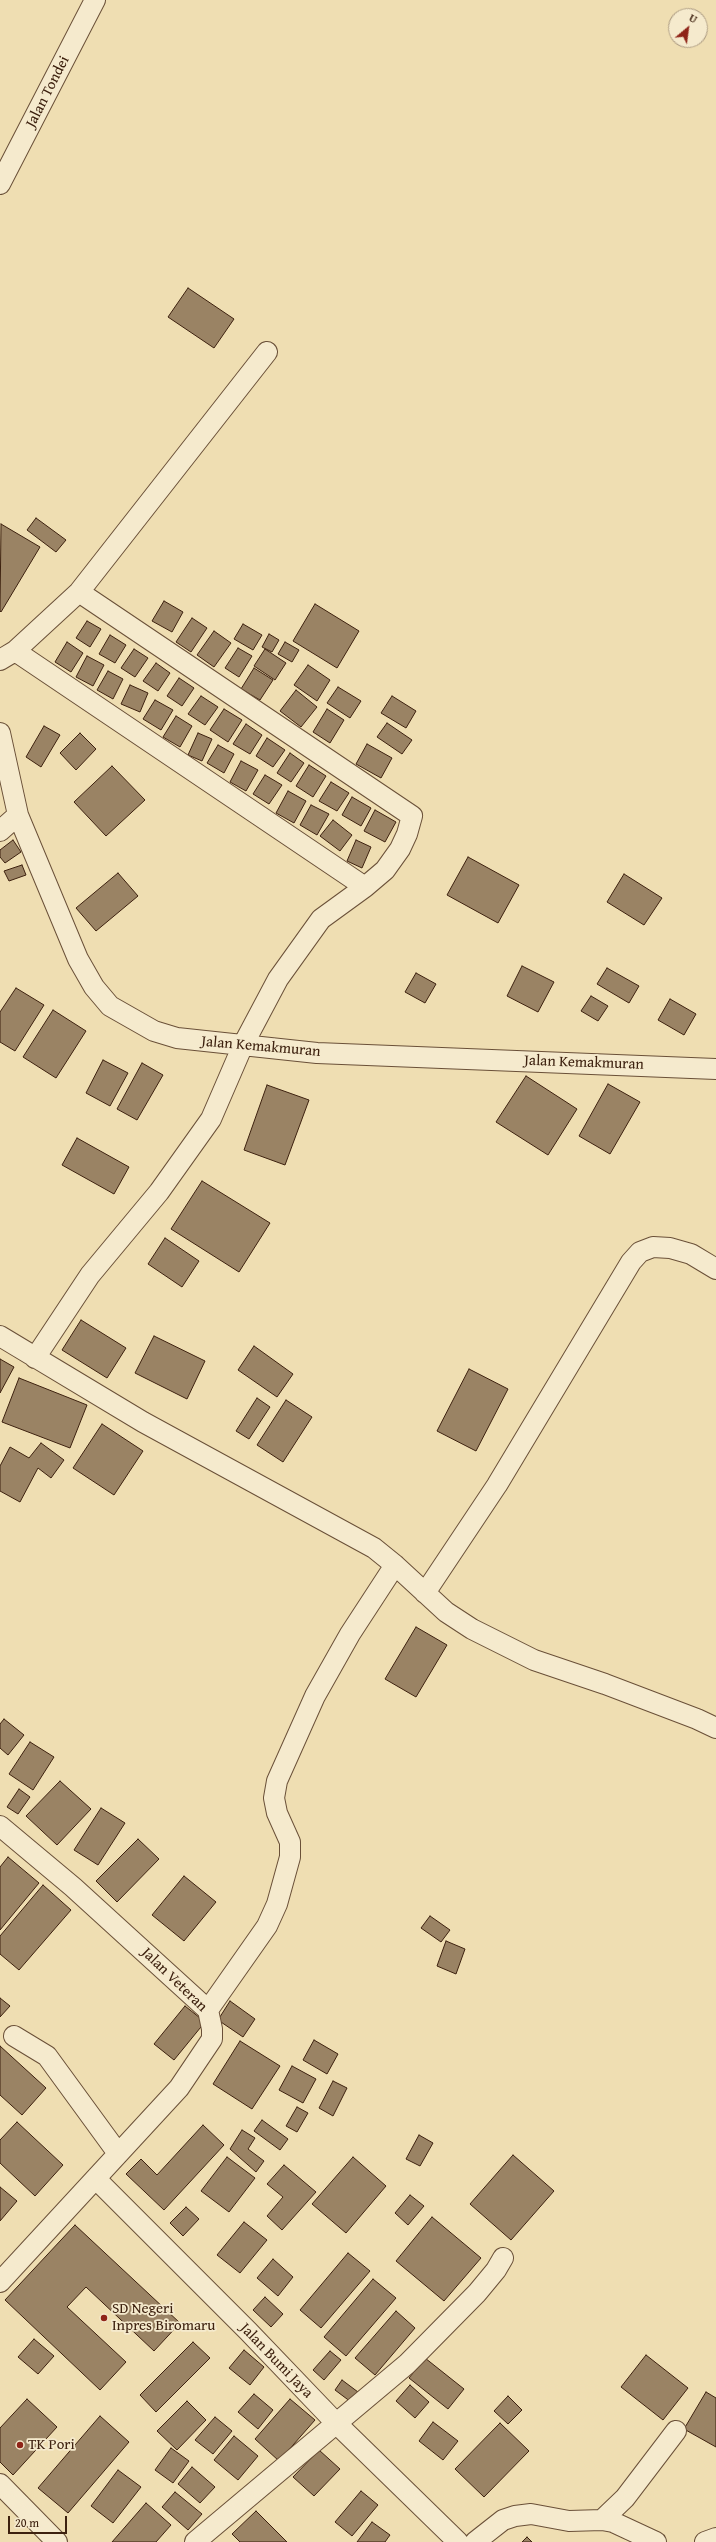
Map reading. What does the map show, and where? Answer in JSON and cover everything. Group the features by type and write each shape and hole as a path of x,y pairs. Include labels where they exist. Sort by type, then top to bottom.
{"street":[{"name":"Jalan Tondei","path":"0,184 96,0"},
{"path":"267,352 79,592 7,656 366,887"},
{"path":"35,1358 90,1274 159,1192 211,1119 243,1045 278,979 321,919 366,887 385,870 400,849 412,816 79,592"},
{"name":"Jalan Kemakmuran","path":"0,733 18,815 78,958 94,987 110,1006 154,1031 177,1038 317,1053 716,1069"},
{"path":"0,831 18,815"},
{"path":"424,1593 497,1486 631,1262 640,1252 653,1247 670,1248 691,1254 716,1269"},
{"path":"0,1336 35,1358 223,1467 336,1526 374,1548 395,1565 424,1593 472,1630 528,1657 697,1719 716,1728"},
{"path":"208,2010 268,1926 277,1904 290,1857 290,1842 277,1813 274,1798 280,1774 315,1696 350,1634 395,1565"},
{"name":"Jalan Veteran","path":"0,1826 78,1892 208,2010 212,2029 212,2038 179,2088 118,2152 96,2179 0,2282"},
{"path":"14,2036 46,2056 118,2152"},
{"name":"Jalan Bumi Jaya","path":"96,2179 248,2331 337,2424 458,2542"},
{"path":"195,2542 370,2398 433,2340 488,2280 503,2258"},
{"path":"602,2520 625,2498 676,2430"},
{"path":"0,2484 57,2542"},
{"path":"475,2542 503,2520 515,2516 531,2514 569,2520 602,2520 613,2522 656,2542"},
{"path":"705,2542 716,2538"}],"building":[{"path":"188,288 234,319 214,348 168,317"},
{"path":"36,518 66,540 56,552 27,530"},
{"path":"1,524 40,547 1,612 0,611"},
{"path":"164,601 183,612 172,632 152,621"},
{"path":"315,604 359,631 337,668 293,641"},
{"path":"192,618 207,628 191,652 176,642"},
{"path":"87,621 101,629 90,647 76,638"},
{"path":"243,624 262,635 253,650 234,639"},
{"path":"214,631 231,643 214,667 197,655"},
{"path":"269,634 279,640 272,652 262,647"},
{"path":"110,635 126,645 115,663 99,654"},
{"path":"67,642 83,653 71,672 55,662"},
{"path":"285,642 299,650 292,662 278,654"},
{"path":"238,648 252,656 239,677 225,668"},
{"path":"134,649 148,658 135,677 121,668"},
{"path":"265,649 286,663 275,680 254,666"},
{"path":"87,656 104,665 93,686 76,677"},
{"path":"156,663 170,673 158,691 143,681"},
{"path":"308,665 330,680 317,701 294,685"},
{"path":"254,668 273,680 260,700 241,689"},
{"path":"108,671 123,679 113,699 97,690"},
{"path":"179,678 194,688 182,706 167,696"},
{"path":"130,685 148,693 140,712 121,704"},
{"path":"338,687 361,701 350,718 327,703"},
{"path":"296,690 317,707 301,727 280,711"},
{"path":"201,696 218,707 205,725 188,714"},
{"path":"392,696 416,711 406,728 381,713"},
{"path":"155,700 173,710 161,730 143,719"},
{"path":"224,709 242,720 228,742 210,730"},
{"path":"327,709 344,720 330,743 313,732"},
{"path":"176,716 192,726 180,747 163,737"},
{"path":"387,723 412,740 402,754 377,737"},
{"path":"246,724 262,735 250,754 233,744"},
{"path":"44,726 60,735 41,767 26,757"},
{"path":"80,733 96,749 76,770 60,753"},
{"path":"198,733 212,739 202,761 188,755"},
{"path":"267,738 285,750 273,767 256,756"},
{"path":"367,744 392,758 381,778 356,764"},
{"path":"218,745 234,754 224,773 207,763"},
{"path":"290,753 304,763 291,782 277,773"},
{"path":"241,761 258,770 246,791 230,782"},
{"path":"309,765 326,776 313,797 296,786"},
{"path":"112,766 145,800 106,836 74,802"},
{"path":"265,775 282,785 269,804 253,794"},
{"path":"331,782 349,793 337,811 319,801"},
{"path":"288,791 306,801 294,823 276,813"},
{"path":"352,797 371,808 361,826 342,815"},
{"path":"311,805 329,814 317,835 300,825"},
{"path":"375,810 396,822 385,842 364,831"},
{"path":"333,820 352,835 340,851 320,836"},
{"path":"13,840 21,852 5,863 0,857 0,850"},
{"path":"356,840 371,847 362,868 347,861"},
{"path":"468,857 519,885 498,923 447,895"},
{"path":"22,865 26,875 9,881 4,871"},
{"path":"118,873 138,896 96,931 76,908"},
{"path":"624,874 662,898 644,925 607,902"},
{"path":"522,966 554,982 538,1012 507,996"},
{"path":"607,968 639,986 629,1003 597,984"},
{"path":"416,973 436,984 425,1003 405,992"},
{"path":"16,988 44,1005 15,1051 0,1042 0,1012"},
{"path":"591,996 608,1006 598,1021 581,1011"},
{"path":"670,999 696,1014 684,1035 658,1020"},
{"path":"53,1010 86,1031 56,1078 23,1057"},
{"path":"103,1060 128,1073 110,1106 86,1093"},
{"path":"142,1063 163,1075 137,1120 117,1109"},
{"path":"526,1076 577,1109 548,1155 496,1122"},
{"path":"608,1084 640,1102 610,1154 579,1136"},
{"path":"267,1085 309,1100 285,1165 244,1150"},
{"path":"77,1138 129,1167 114,1194 62,1165"},
{"path":"202,1181 270,1223 239,1272 171,1229"},
{"path":"165,1238 199,1261 182,1287 148,1264"},
{"path":"81,1320 126,1348 107,1378 62,1350"},
{"path":"154,1336 205,1361 187,1399 135,1373"},
{"path":"254,1346 293,1374 277,1397 238,1370"},
{"path":"0,1359 14,1367 0,1393"},
{"path":"469,1369 508,1389 476,1451 437,1431"},
{"path":"19,1378 87,1405 70,1448 2,1422"},
{"path":"257,1398 270,1407 249,1439 236,1431"},
{"path":"286,1400 312,1417 283,1462 257,1445"},
{"path":"102,1424 143,1451 114,1495 73,1468"},
{"path":"41,1443 64,1460 51,1478 38,1468 20,1502 0,1491 0,1466 10,1447 29,1458"},
{"path":"416,1627 447,1645 416,1697 385,1679"},
{"path":"4,1719 24,1735 8,1755 0,1748 0,1724"},
{"path":"30,1742 54,1757 33,1790 9,1774"},
{"path":"60,1781 91,1809 57,1845 26,1816"},
{"path":"19,1789 30,1797 18,1814 7,1807"},
{"path":"101,1808 125,1823 98,1865 74,1850"},
{"path":"138,1839 159,1859 117,1902 96,1881"},
{"path":"8,1857 39,1883 0,1930 0,1867"},
{"path":"184,1876 216,1902 184,1941 152,1915"},
{"path":"43,1885 71,1910 19,1970 0,1954 0,1936"},
{"path":"430,1916 450,1930 441,1942 421,1928"},
{"path":"446,1941 465,1949 456,1974 437,1966"},
{"path":"0,1998 10,2006 0,2017"},
{"path":"230,2001 255,2019 243,2037 218,2020"},
{"path":"185,2006 205,2022 174,2060 154,2044"},
{"path":"314,2040 338,2054 327,2074 303,2060"},
{"path":"240,2041 280,2066 252,2109 213,2084"},
{"path":"0,2046 46,2088 22,2115 0,2095"},
{"path":"292,2066 316,2079 303,2103 279,2090"},
{"path":"333,2081 347,2088 333,2116 319,2108"},
{"path":"297,2107 308,2113 297,2132 286,2126"},
{"path":"262,2120 288,2139 280,2150 254,2131"},
{"path":"17,2122 63,2165 35,2196 0,2163 0,2140"},
{"path":"203,2125 224,2145 164,2210 126,2174 141,2159 157,2175"},
{"path":"242,2130 255,2138 248,2149 264,2161 256,2172 230,2149"},
{"path":"419,2135 433,2143 420,2166 406,2159"},
{"path":"513,2155 554,2191 511,2240 470,2204"},
{"path":"227,2157 255,2178 229,2212 201,2191"},
{"path":"353,2157 386,2186 346,2233 312,2204"},
{"path":"284,2165 316,2192 282,2230 267,2216 283,2197 267,2184"},
{"path":"0,2187 17,2201 0,2221"},
{"path":"410,2195 424,2206 408,2225 395,2213"},
{"path":"186,2207 199,2219 183,2236 170,2223"},
{"path":"432,2217 481,2258 444,2301 396,2261"},
{"path":"244,2222 267,2240 240,2273 217,2255"},
{"path":"75,2225 180,2323 154,2351 86,2287 67,2307 126,2362 100,2390 5,2300"},
{"path":"348,2253 370,2271 321,2328 300,2310"},
{"path":"273,2259 293,2277 278,2296 257,2278"},
{"path":"373,2279 396,2298 346,2356 324,2337"},
{"path":"265,2297 283,2314 271,2327 253,2310"},
{"path":"396,2311 415,2328 375,2375 355,2358"},
{"path":"34,2339 54,2356 38,2374 18,2357"},
{"path":"193,2342 210,2358 156,2412 140,2395"},
{"path":"244,2350 264,2367 250,2385 229,2368"},
{"path":"330,2351 341,2360 324,2380 313,2370"},
{"path":"646,2355 688,2388 663,2420 621,2387"},
{"path":"425,2358 464,2389 448,2409 409,2378"},
{"path":"342,2380 358,2392 351,2402 335,2390"},
{"path":"410,2385 429,2402 415,2418 396,2401"},
{"path":"706,2392 716,2398 716,2447 684,2429"},
{"path":"254,2394 273,2410 258,2429 238,2412"},
{"path":"508,2396 522,2410 508,2424 494,2411"},
{"name":"TK Pori","path":"27,2399 57,2427 13,2475 0,2462 0,2428"},
{"path":"290,2399 315,2420 279,2461 255,2439"},
{"path":"187,2401 206,2420 177,2450 157,2431"},
{"path":"100,2416 129,2442 68,2513 38,2488"},
{"path":"215,2417 232,2431 213,2454 195,2440"},
{"path":"433,2422 458,2441 443,2460 419,2441"},
{"path":"500,2423 529,2451 484,2497 455,2469"},
{"path":"234,2436 258,2456 238,2480 214,2460"},
{"path":"171,2448 189,2461 173,2483 155,2470"},
{"path":"319,2450 340,2469 314,2496 293,2477"},
{"path":"192,2467 215,2487 200,2503 178,2484"},
{"path":"118,2470 141,2487 113,2523 91,2506"},
{"path":"361,2491 378,2505 352,2536 335,2522"},
{"path":"175,2492 202,2514 188,2530 162,2507"},
{"path":"146,2503 171,2525 156,2542 112,2542"},
{"path":"256,2511 287,2542 240,2542 232,2534"},
{"path":"372,2522 390,2535 385,2542 357,2542"},
{"path":"527,2537 532,2542 522,2542"}],"place":[{"name":"SD Negeri Inpres Biromaru","path":"104,2318"},
{"name":"TK Pori","path":"20,2445"}]}
